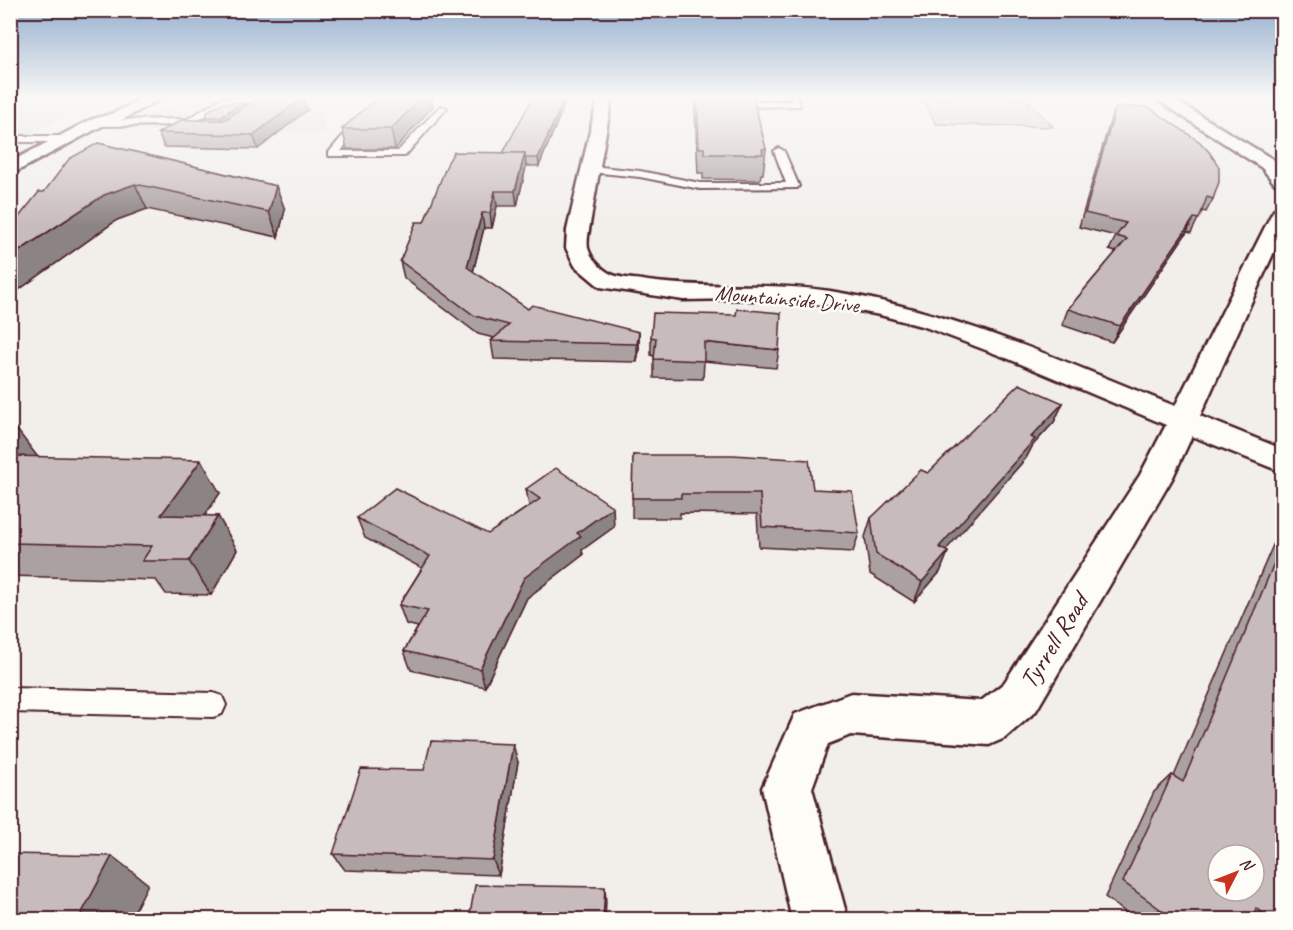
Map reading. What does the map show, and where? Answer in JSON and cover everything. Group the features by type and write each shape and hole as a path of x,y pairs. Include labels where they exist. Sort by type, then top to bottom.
{"street":[{"path":"10,170 65,140"},
{"name":"Mountainside Drive","path":"597,140 578,230 577,248 586,266 608,282 683,292 739,292 827,298 882,308 934,322 1014,351 1182,422 1282,461"},
{"path":"1230,140 1268,164 1282,180"},
{"name":"Tyrrell Road","path":"820,920 787,788 811,729 851,714 989,723 1020,697 1156,477 1282,213"}],"lane":[{"path":"344,140 333,154 401,154 413,140"},
{"path":"591,169 640,174 700,186 793,186 779,151"},
{"path":"10,700 213,705"}],"building":[{"path":"510,140 546,140 538,158 525,158 525,153 503,153"},
{"path":"699,140 764,140 766,149 762,149 763,154 704,154 704,148 699,148"},
{"path":"1106,140 1198,140 1219,167 1219,182 1213,199 1207,197 1199,219 1194,218 1120,326 1068,309 1127,239 1116,236 1126,223 1085,213"},
{"path":"98,143 276,186 269,212 135,184 104,195 10,257 10,228 39,192 44,192 69,159"},
{"path":"454,152 525,153 515,191 495,191 490,213 482,213 467,267 528,309 532,305 639,332 637,344 491,341 509,325 475,316 400,261 416,222 424,222"},
{"path":"737,309 781,313 779,350 704,342 704,361 654,359 656,338 651,337 653,313 736,315"},
{"path":"1019,384 1063,403 1031,437 1035,439 939,547 948,552 922,582 876,554 871,518 921,470 928,473"},
{"path":"633,455 733,455 809,460 813,489 852,491 859,533 762,527 760,494 681,494 681,498 632,498"},
{"path":"10,456 201,460 161,515 218,516 189,561 142,561 152,546 10,543"},
{"path":"556,468 613,507 577,533 581,536 524,578 480,669 404,651 428,611 399,605 430,556 357,518 395,488 488,534 540,499 526,489"},
{"path":"1282,544 1282,920 1272,920 1256,908 1253,920 1175,920 1123,882 1172,775 1183,782"},
{"path":"431,741 513,744 493,860 333,854 361,769 424,770"},
{"path":"10,854 112,856 78,920 10,920"},
{"path":"475,885 605,887 603,920 469,920"},
{"path":"1160,910 1167,920 1126,920"}]}
